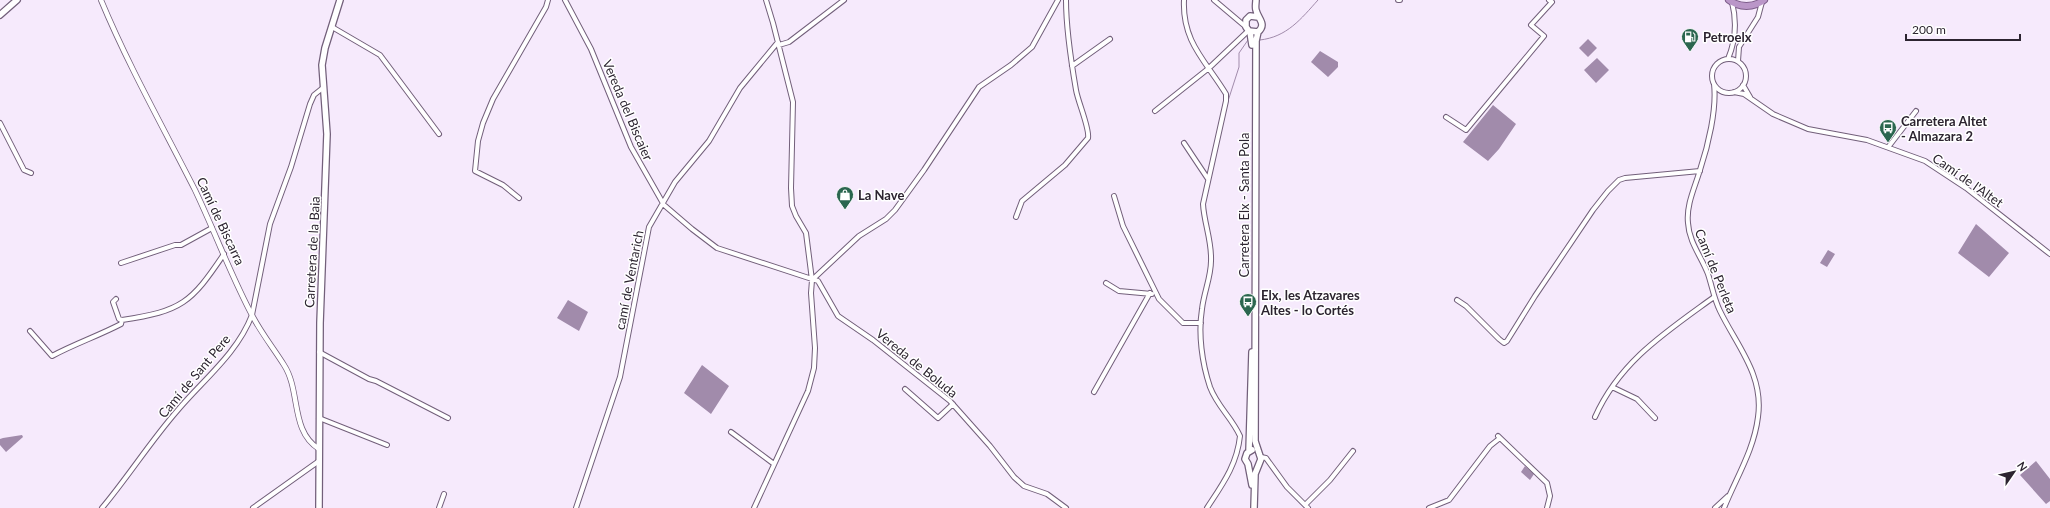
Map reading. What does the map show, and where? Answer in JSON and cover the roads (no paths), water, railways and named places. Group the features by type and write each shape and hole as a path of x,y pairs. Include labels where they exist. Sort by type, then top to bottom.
{"highway":[{"path":"1730,1 1742,6 1752,6 1763,1"}],"main road":[{"path":"0,15 17,0"},
{"name":"Carretera de la Baia","path":"320,508 320,352 327,134 322,65 325,48 340,0"},
{"path":"1252,0 1250,16 1246,22 1248,30 1258,32 1262,24 1258,17 1256,0"},
{"path":"1250,16 1258,17"},
{"name":"Carretera Elx - Santa Pola","path":"1248,30 1252,39 1253,215 1251,430 1248,452"},
{"name":"Carretera Elx - Santa Pola","path":"1258,32 1256,49 1255,440 1258,451"},
{"path":"1258,451 1261,457 1255,474 1253,508 1252,490 1247,462 1248,452 1258,451"},
{"path":"1247,462 1254,466 1258,464"}],"street":[{"name":"Camí de Biscarra","path":"101,0 116,35 212,228 252,315 289,376 304,436 310,444 319,449"},
{"path":"519,198 503,185 475,171 478,141 483,123 493,99 546,8 548,0"},
{"name":"Vereda del Biscaier","path":"565,0 594,56 631,147 663,202 692,229 717,248 812,280"},
{"path":"754,508 808,391 814,368 812,280 806,233 792,206 791,170 793,102 766,0"},
{"path":"778,43 789,42 844,0"},
{"path":"812,280 860,236 886,219 895,210 924,170 979,87 1012,65 1032,47 1058,0"},
{"path":"1016,217 1022,201 1065,165 1088,138 1089,134 1080,106 1072,66 1066,0"},
{"path":"1184,0 1184,15 1189,39 1226,94 1226,101 1203,204 1204,220 1211,247 1211,261 1210,275 1201,310 1201,323 1204,366 1210,388 1218,404 1240,436 1237,454 1231,471 1207,508"},
{"path":"1155,112 1209,68 1248,30 1214,0"},
{"path":"1446,117 1466,130 1544,36 1531,25 1552,2 1549,0"},
{"path":"1728,59 1733,47 1735,27 1730,1"},
{"path":"1738,61 1739,47 1758,17 1763,1"},
{"path":"332,27 380,55 439,134"},
{"path":"1072,66 1110,39"},
{"name":"camí de Ventarich","path":"576,508 620,377 649,227 675,182 709,141 740,88 778,43"},
{"path":"1728,59 1738,61 1745,70 1746,75 1743,85 1734,92 1724,92 1714,84 1712,77 1715,65 1728,59"},
{"name":"Camí de Perleta","path":"1714,84 1714,102 1708,141 1692,196 1688,224 1691,239 1706,268 1720,312 1741,346 1752,369 1759,410 1749,453 1724,508"},
{"path":"1743,85 1753,100"},
{"name":"Camí de Sant Pere","path":"102,508 177,410 229,353 249,324 270,224 291,167 310,104 314,95 324,86"},
{"path":"1714,102 1724,92"},
{"name":"Camí de l'Altet","path":"1734,92 1744,94 1785,120 1808,129 1867,140 1889,146 1925,161 1941,171 2050,254"},
{"path":"1889,146 1916,111"},
{"path":"0,123 24,170 31,173"},
{"path":"1184,143 1208,179"},
{"path":"1457,300 1466,306 1498,339 1504,343 1508,341 1535,296 1593,210 1619,180 1625,178 1700,171"},
{"path":"1114,196 1124,226 1159,299 1184,323 1201,323"},
{"path":"121,263 176,245 181,245 212,228"},
{"path":"122,320 151,316 175,308 186,301 209,278 224,254"},
{"name":"Vereda de Boluda","path":"812,280 818,281 838,316 873,340 953,404 990,446 1014,478 1024,486 1047,494 1066,508"},
{"path":"1106,283 1119,291 1156,294"},
{"path":"1094,392 1150,293"},
{"path":"1595,417 1605,394 1635,358 1654,341 1714,297"},
{"path":"116,299 113,302 119,319 122,320"},
{"path":"30,331 52,356 72,345 121,324 122,320"},
{"path":"320,352 369,379 376,381 448,418"},
{"path":"1612,387 1637,399 1655,418"},
{"path":"905,389 938,418 953,404"},
{"path":"319,418 386,445"},
{"path":"730,432 774,464"},
{"path":"1429,508 1449,500 1490,446 1499,437 1548,483 1550,496 1547,508"},
{"path":"1238,449 1248,452"},
{"path":"1261,457 1266,458 1287,487 1307,507 1353,451"},
{"path":"1237,454 1247,462"},
{"path":"253,508 319,461"},
{"path":"1715,508 1731,493"},
{"path":"438,508 444,494"}],"waterway":[{"path":"1260,40 1270,38 1286,31 1293,26 1318,0"},
{"path":"1228,101 1239,67 1239,53 1248,40"}],"place":[{"name":"Petroelx","path":"1690,52"},
{"name":"Carretera Altet - Almazara 2","path":"1888,143"},
{"name":"La Nave","path":"845,210"},
{"name":"Elx, les Atzavares Altes - lo Cortés","path":"1248,317"}]}
